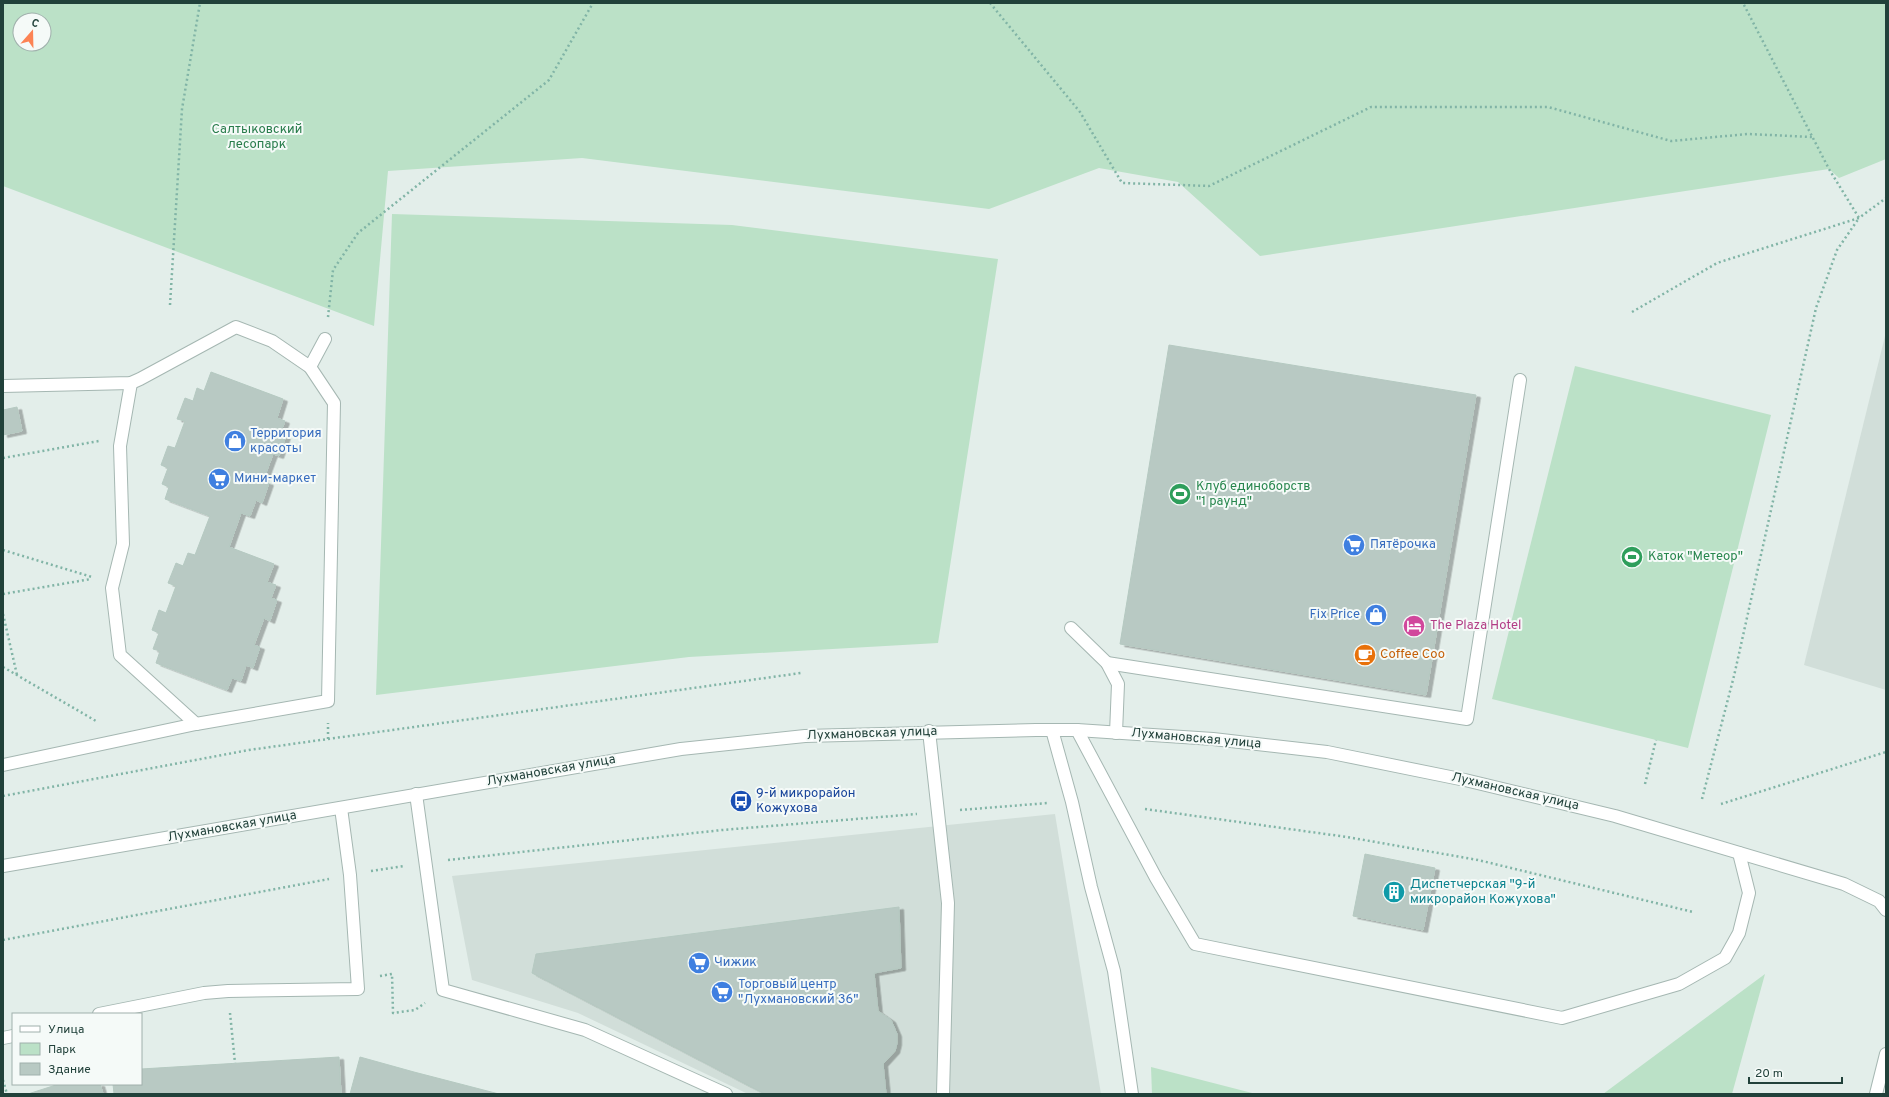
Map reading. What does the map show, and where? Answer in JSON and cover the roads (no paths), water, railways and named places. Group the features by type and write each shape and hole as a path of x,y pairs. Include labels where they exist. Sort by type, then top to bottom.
{"street":[{"path":"3,386 131,383 236,327 272,341 310,367 334,403 328,701 196,724 3,765"},
{"path":"310,367 325,339"},
{"path":"1107,663 1466,719 1520,380"},
{"path":"131,383 121,437 123,544 112,588 120,655 196,724"},
{"path":"1071,628 1107,663 1118,684 1116,733"},
{"path":"1052,730 1072,802 1091,887 1114,971 1132,1094"},
{"path":"1077,730 1156,878 1195,944 1562,1018 1679,984 1725,958 1738,933 1749,893 1739,853"},
{"name":"Лухмановская улица","path":"3,866 681,749 805,736 929,731 1077,730 1212,739 1327,752 1465,780 1615,816 1844,884 1880,901 1886,910"},
{"path":"929,731 948,903 943,1094"},
{"path":"416,794 443,990 585,1030 726,1094"},
{"path":"104,1013 204,993 228,991 358,989 350,875 341,808"},
{"path":"1876,1094 1886,1054"}],"place":[{"name":"Территория красоты","path":"235,441"},
{"name":"Мини-маркет","path":"219,479"},
{"name":"Клуб единоборств \"1 раунд\"","path":"1180,494"},
{"name":"Пятёрочка","path":"1354,545"},
{"name":"Каток \"Метеор\"","path":"1632,557"},
{"name":"Fix Price","path":"1376,615"},
{"name":"The Plaza Hotel","path":"1414,626"},
{"name":"Coffee Coo","path":"1365,655"},
{"name":"9-й микрорайон Кожухова","path":"741,801"},
{"name":"Диспетчерская \"9-й микрорайон Кожухова\"","path":"1394,892"},
{"name":"Чижик","path":"699,963"},
{"name":"Торговый центр \"Лухмановский 36\"","path":"722,992"}],"park label":[{"name":"Салтыковский лесопарк","path":"257,138"}]}
